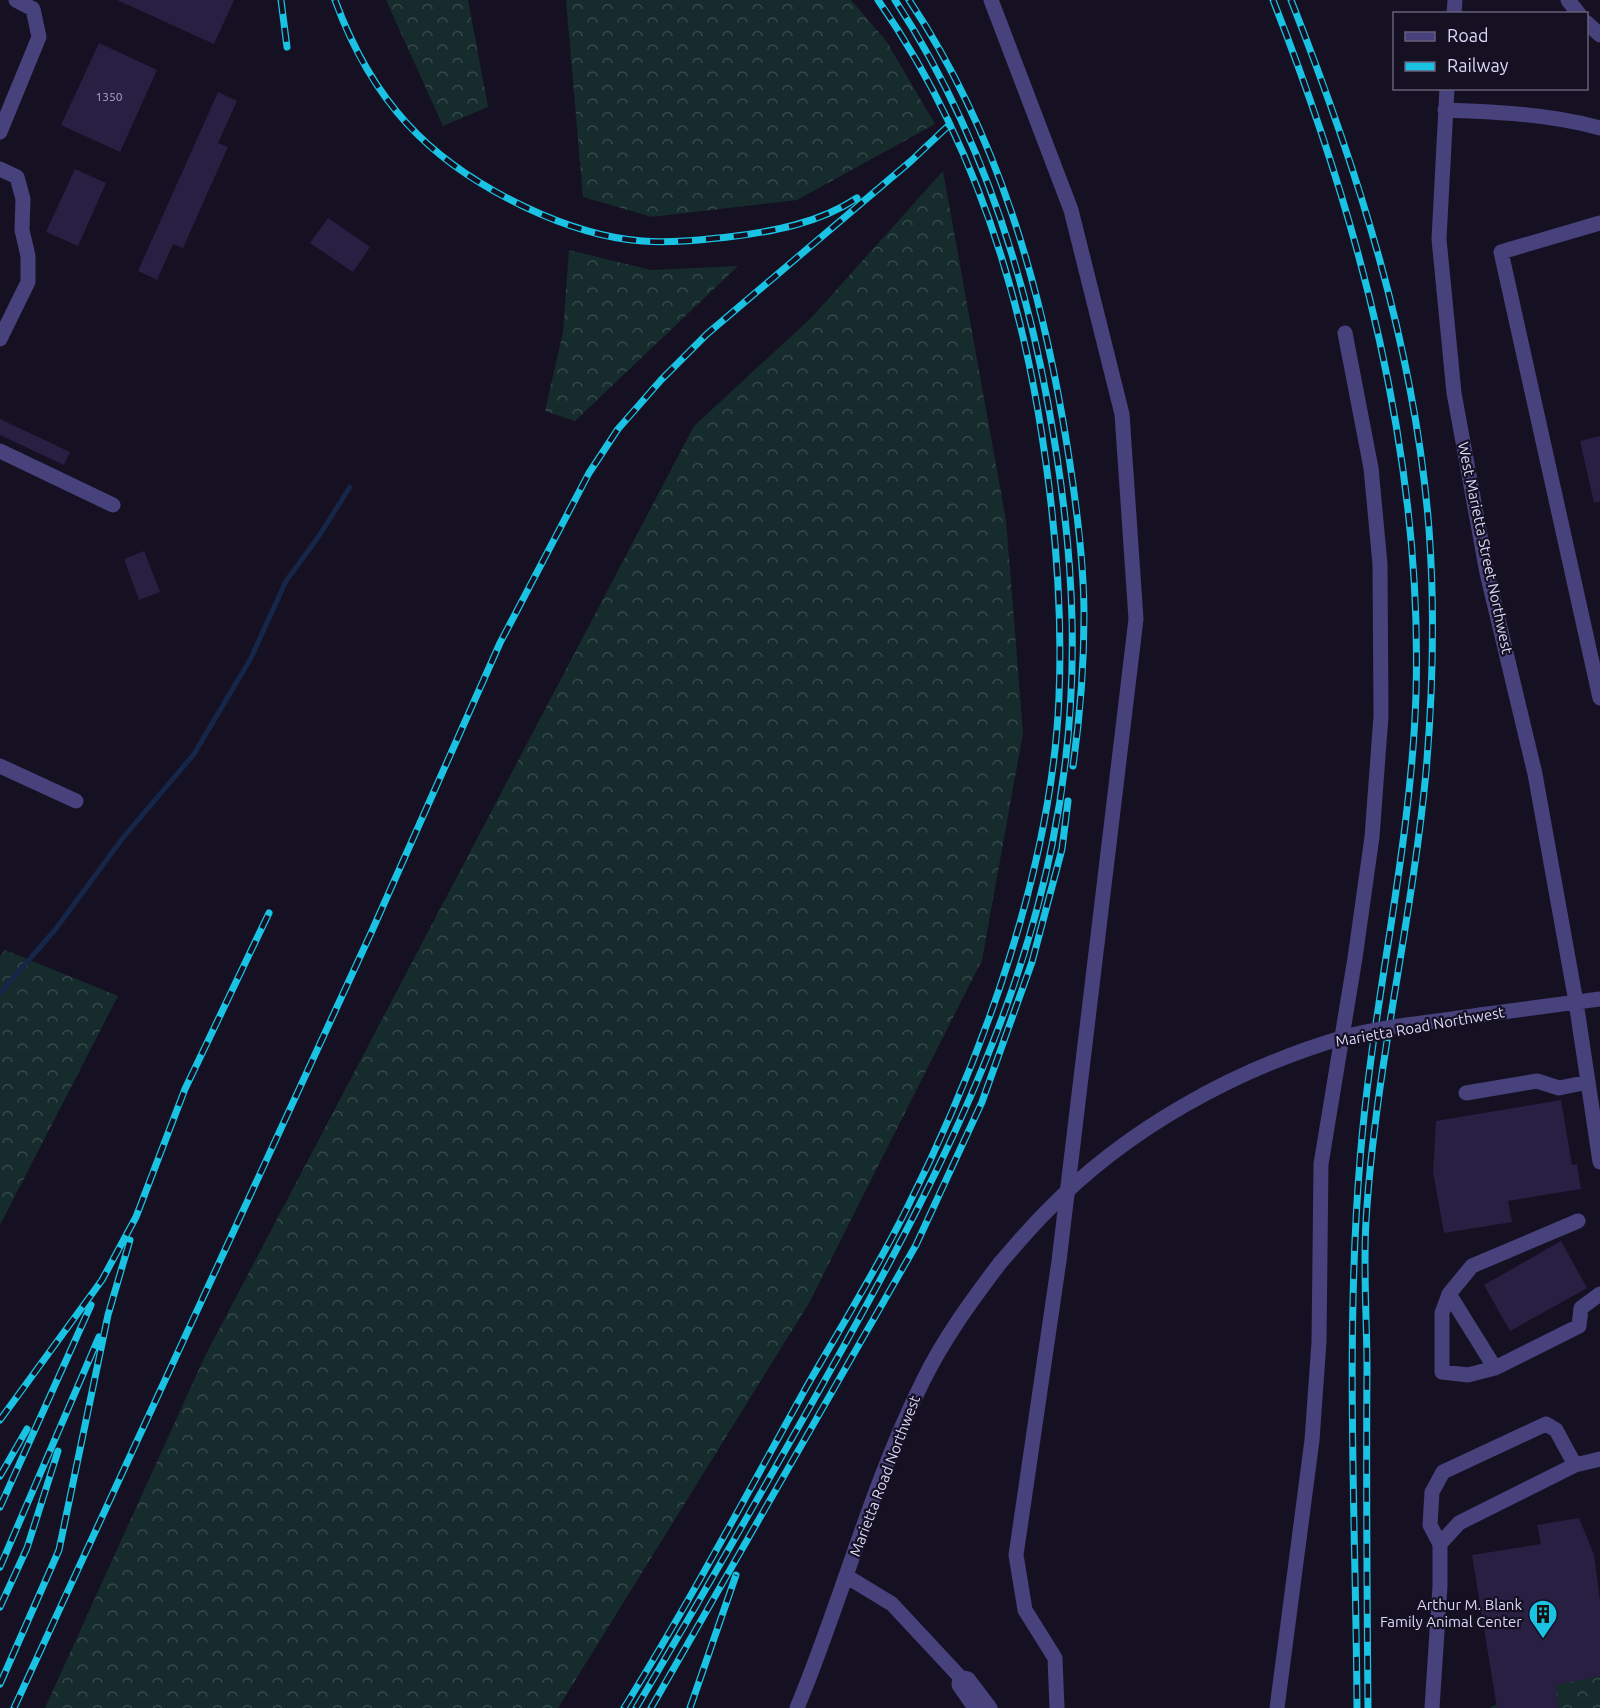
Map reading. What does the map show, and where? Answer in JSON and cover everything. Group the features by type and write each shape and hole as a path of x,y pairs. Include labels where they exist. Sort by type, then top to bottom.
{"street":[{"path":"0,132 19,89 30,54 39,37 33,9 16,0"},
{"path":"991,0 1071,210 1122,414 1136,619 1061,1250 1016,1555 1025,1610 1055,1658 1056,1707"},
{"path":"1568,0 1577,12"},
{"path":"1588,23 1600,35"},
{"name":"West Marietta Street Northwest","path":"1447,90 1439,239 1454,393 1487,573 1535,774 1576,1002 1600,1162"},
{"path":"1446,110 1524,114 1569,120 1600,128"},
{"path":"0,169 17,177 23,199 22,230 28,265 28,282 0,339"},
{"path":"1600,223 1501,252 1600,698"},
{"path":"1277,1708 1312,1440 1319,1342 1321,1164 1355,958 1372,837 1381,716 1380,564 1371,468 1345,333"},
{"path":"0,451 113,504"},
{"path":"0,766 76,801"},
{"name":"Marietta Road Northwest","path":"797,1708 895,1443 924,1380 958,1319 1000,1263 1046,1211 1090,1172 1174,1111 1267,1064 1347,1037 1480,1014 1600,999"},
{"path":"1466,1093 1537,1081 1559,1088 1588,1082"},
{"path":"1578,1221 1472,1266 1449,1294 1442,1313 1442,1372 1468,1375 1495,1368 1579,1326 1581,1308 1600,1294"},
{"path":"1449,1294 1495,1368"},
{"path":"1432,1708 1440,1586 1440,1544 1430,1525 1432,1492 1443,1472 1546,1424 1556,1430 1575,1465"},
{"path":"1440,1544 1459,1523 1575,1465 1600,1459"},
{"path":"846,1576 892,1604 960,1677 968,1679 990,1708"},
{"path":"960,1677 959,1685 975,1708"}],"green space":[{"path":"386,0 468,0 488,107 443,126"},
{"path":"566,0 851,0 887,42 935,124 797,200 652,217 583,197"},
{"path":"943,171 1006,520 1023,733 982,960 809,1303 558,1708 45,1708 205,1356 694,426 812,317"},
{"path":"569,250 651,270 738,266 575,421 545,411 563,332"},
{"path":"5,950 118,996 0,1225 0,956"},
{"path":"1600,1658 1600,1708 1489,1708"}],"building":[{"path":"117,0 234,0 214,44"},
{"path":"99,43 157,70 120,152 61,125"},
{"path":"218,92 237,101 218,143 228,147 183,248 173,244 157,280 138,271"},
{"path":"75,169 106,183 78,246 46,232"},
{"path":"328,218 370,247 353,272 310,243"},
{"path":"0,419 70,452 64,465 0,435"},
{"path":"1600,436 1600,502 1594,503 1580,441"},
{"path":"144,551 160,592 139,600 124,559"},
{"path":"1561,1100 1572,1165 1577,1164 1581,1189 1508,1201 1512,1222 1444,1233 1433,1172 1436,1121"},
{"path":"1561,1241 1587,1288 1510,1331 1484,1285"},
{"name":"Arthur M. Blank Family Animal Center","path":"1579,1518 1594,1555 1600,1601 1600,1676 1555,1685 1559,1708 1497,1708 1472,1555 1541,1544 1537,1525"}],"waterway":[{"path":"0,993 55,930 122,839 194,754 251,658 286,581 319,536 350,487"}],"railway":[{"path":"281,0 287,47"},
{"path":"335,0 367,68 386,98 408,124 432,148 460,169 491,189 553,219 596,233 627,239 653,242 685,241 744,235 795,225 827,214 857,198"},
{"path":"624,1708 695,1588 871,1276 935,1150 987,1025 1009,960 1028,894 1054,762 1060,661 1056,553 1049,482 1027,356 999,249 959,145 935,95 878,0"},
{"path":"636,1708 857,1323 926,1192 958,1125 1013,988 1035,917 1062,789 1072,678 1070,570 1057,460 1037,351 1009,245 972,144 949,94 895,0"},
{"path":"909,0 968,104 992,158 1029,271 1057,387 1079,530 1083,573 1082,672 1073,766"},
{"path":"1273,0 1333,167 1358,253 1379,340 1397,428 1409,516 1415,605 1416,694 1413,753 1407,811 1373,1043 1360,1160 1356,1228 1352,1434 1357,1708"},
{"path":"1291,0 1360,193 1397,326 1422,461 1431,559 1432,650 1426,772 1412,884 1377,1108 1366,1221 1368,1708"},
{"path":"14,1708 371,933 500,643 589,473 618,429 661,380 707,334 911,161 948,126"},
{"path":"651,1708 916,1245 982,1102 1032,962 1062,849 1068,801"},
{"path":"0,1420 102,1280 136,1217 185,1089 269,913"},
{"path":"0,1684 59,1550 108,1315 130,1240"},
{"path":"0,1507 91,1305"},
{"path":"0,1567 99,1337"},
{"path":"0,1476 27,1429"},
{"path":"0,1607 27,1548 58,1451"},
{"path":"690,1708 736,1575"}],"place":[{"name":"Arthur M. Blank Family Animal Center","path":"1543,1640"}]}
